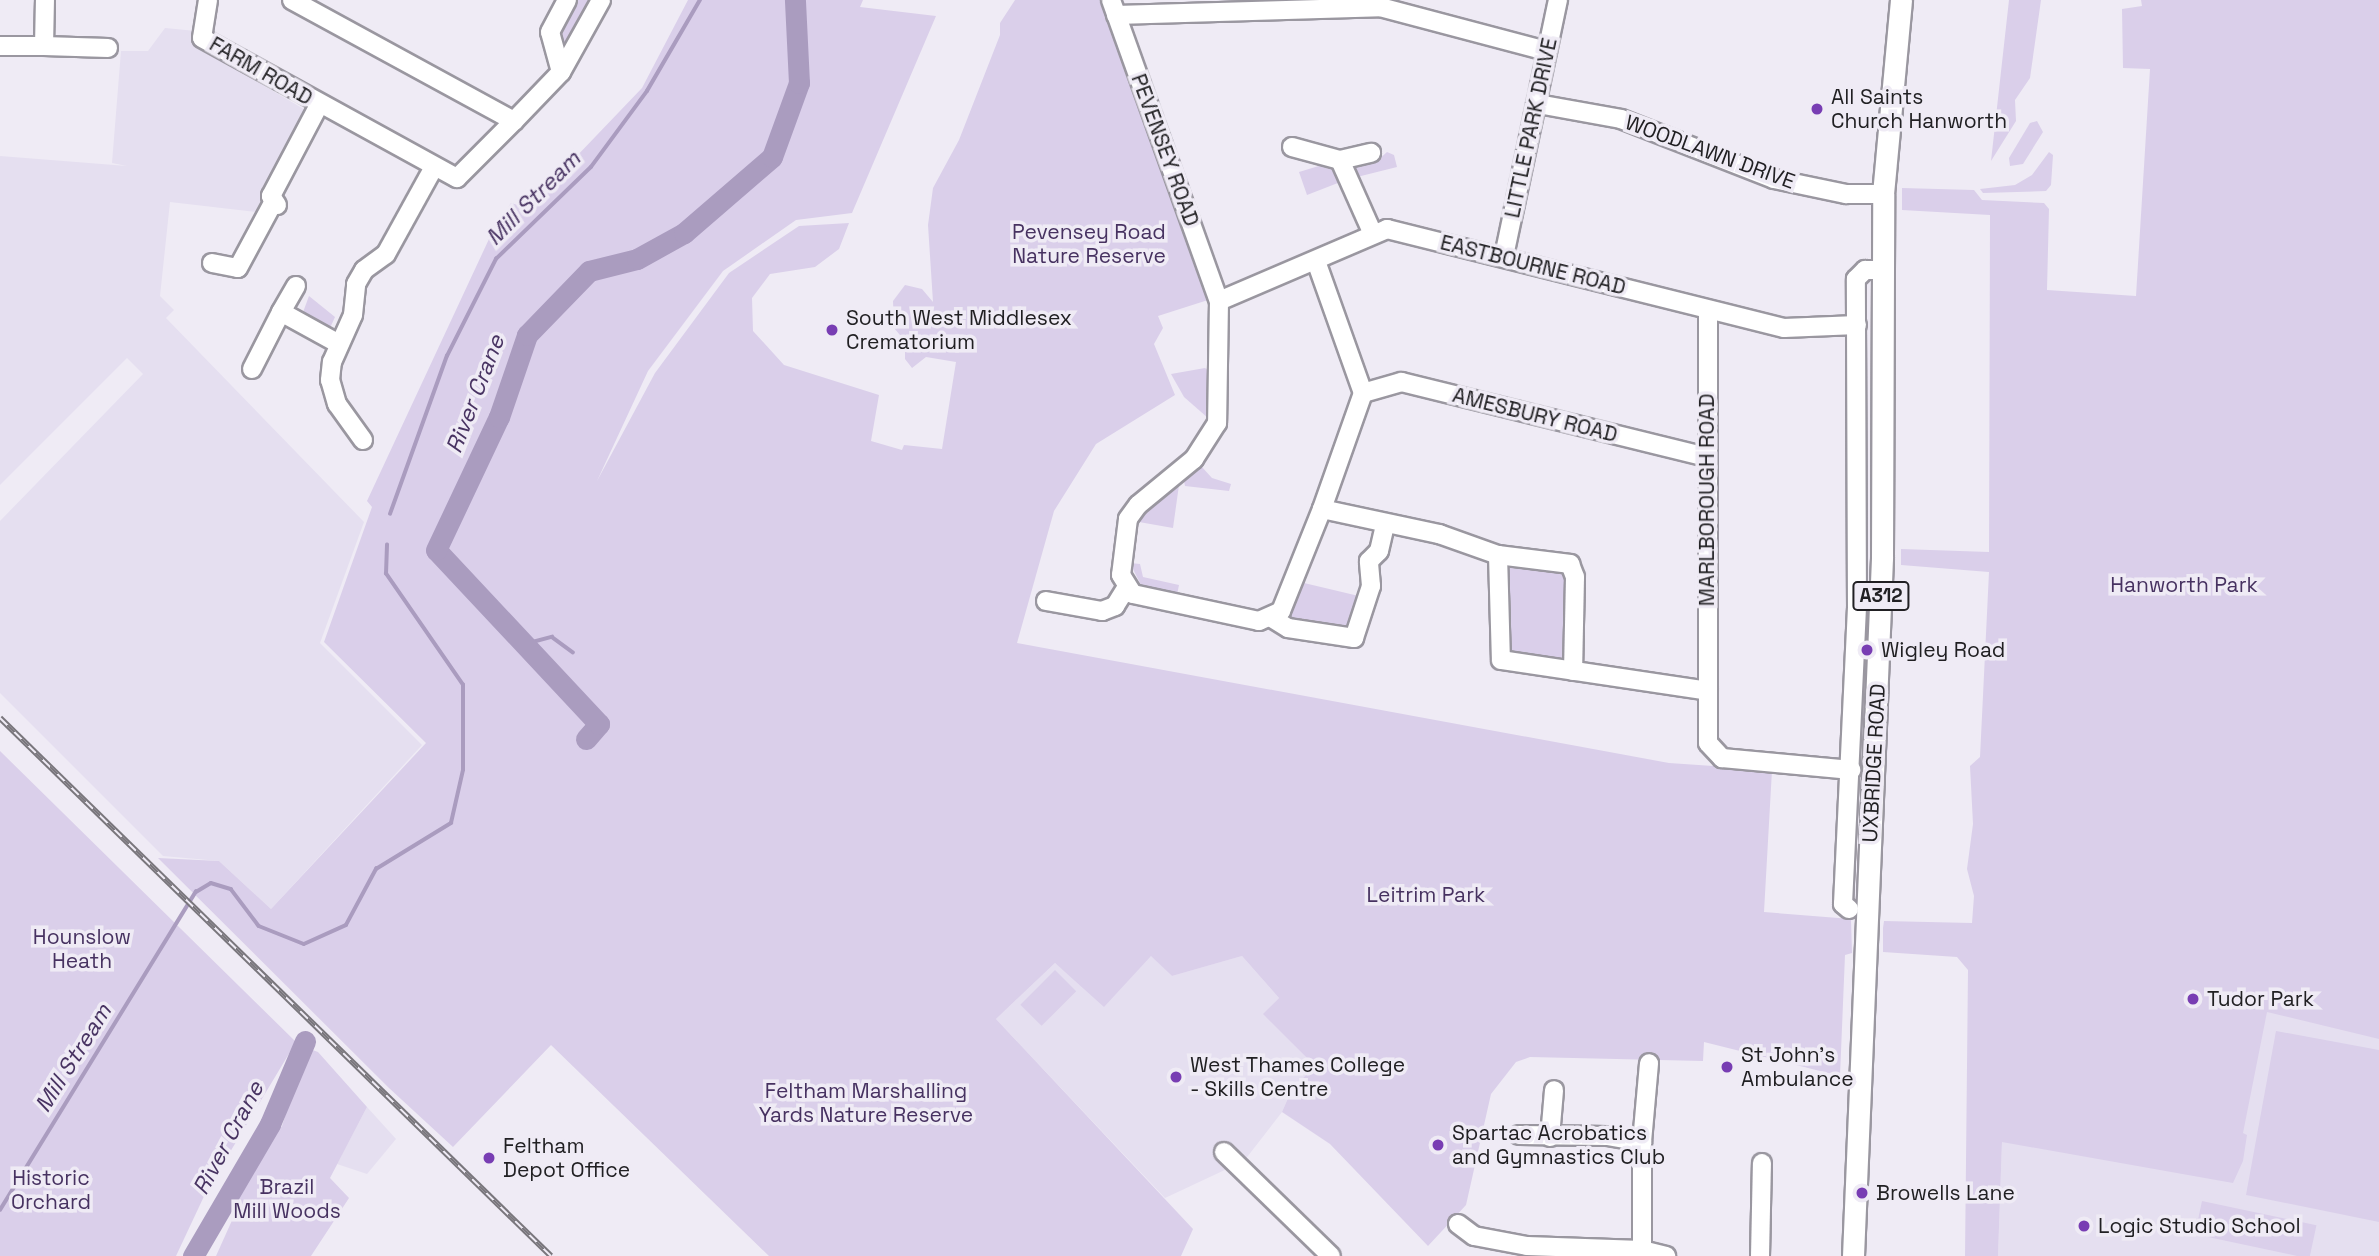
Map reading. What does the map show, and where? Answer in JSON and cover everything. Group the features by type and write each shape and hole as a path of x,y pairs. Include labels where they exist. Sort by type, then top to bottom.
{"main road":[{"name":"UXBRIDGE ROAD","path":"1853,1256 1882,557 1883,194 1901,0"}],"street":[{"path":"44,46 45,0"},
{"name":"FARM ROAD","path":"208,0 202,38 319,105 457,178 514,121"},
{"path":"292,0 514,121 561,72 601,0"},
{"path":"561,72 550,32 567,0"},
{"name":"LITTLE PARK DRIVE","path":"1504,256 1558,0"},
{"path":"1114,7 1380,7 1547,51"},
{"name":"PEVENSEY ROAD","path":"1114,7 1219,301"},
{"path":"0,46 107,48"},
{"name":"WOODLAWN DRIVE","path":"1538,104 1621,119 1774,179 1846,194 1883,194"},
{"name":"FARM ROAD","path":"212,263 236,276 275,204 271,196 319,105"},
{"path":"1292,147 1340,160 1371,153"},
{"path":"1340,160 1373,234"},
{"path":"363,440 337,404 330,380 339,344 353,315 356,284 363,270 386,254 434,167"},
{"name":"EASTBOURNE ROAD","path":"1219,301 1387,229 1504,256 1784,328 1857,325"},
{"path":"1219,301 1217,423 1194,459 1138,505 1128,519 1120,564 1127,587 1143,599 1259,621 1272,618 1281,611 1322,509 1363,393 1316,261"},
{"name":"UXBRIDGE ROAD","path":"1849,909 1843,904 1857,607 1856,279 1864,270 1883,270"},
{"path":"252,369 296,286"},
{"name":"MARLBOROUGH ROAD","path":"1708,310 1708,691"},
{"path":"281,312 339,344"},
{"name":"AMESBURY ROAD","path":"1363,393 1401,382 1706,457"},
{"path":"1322,509 1439,534 1498,555 1556,559 1570,564 1575,577 1573,671"},
{"path":"1272,618 1288,628 1354,638 1371,586 1369,561 1379,551 1385,524"},
{"path":"1498,555 1495,660 1708,691 1708,743 1722,758 1851,769"},
{"path":"1046,601 1102,611 1115,606 1127,587"},
{"path":"1642,1250 1642,1142 1649,1063"},
{"path":"1550,1137 1553,1090"},
{"path":"1519,1135 1607,1136 1642,1142"},
{"path":"1224,1152 1331,1256"},
{"path":"1760,1256 1762,1163"},
{"path":"1458,1224 1469,1242 1642,1250 1666,1256"}],"shaded area":[{"path":"165,28 196,31 195,41 210,54 307,111 257,212 170,202 160,296 174,310 166,318 364,522 320,643 422,745 271,909 219,861 163,856 0,693 0,521 143,374 127,358 0,485 0,156 127,166 112,163 121,51 148,51"},
{"name":"Tudor Park","path":"2015,768 2379,856 2379,1256 1998,1256"},
{"name":"West Thames College - Skills Centre","path":"1152,956 1172,976 1242,956 1279,998 1264,1014 1315,1066 1292,1089 1282,1112 1244,1161 1165,1198 996,1019 1055,963 1062,969"},
{"path":"367,1107 396,1139 367,1174 337,1164"}],"green space":[{"path":"574,0 591,0 562,53 556,33"},
{"name":"Leitrim Park","path":"688,0 863,0 860,7 936,16 852,213 796,220 723,271 648,371 597,481 655,373 729,273 799,226 849,223 839,249 815,267 770,274 752,298 753,331 784,365 879,395 871,441 902,450 904,445 942,449 956,362 926,357 912,368 905,359 905,341 894,328 893,301 905,285 922,289 933,302 928,225 933,188 959,140 1000,35 1000,23 1015,0 1100,0 1208,300 1158,316 1163,328 1154,344 1175,395 1096,444 1054,511 1017,643 1669,763 1772,770 1764,912 1851,919 1852,953 1845,955 1840,1076 1704,1042 1703,1061 1530,1057 1516,1062 1491,1094 1466,1205 1428,1246 1330,1144 1282,1112 1292,1089 1315,1066 1263,1014 1279,998 1242,956 1172,976 1151,956 1104,1007 1055,963 996,1019 1193,1229 1181,1256 769,1256 551,1045 453,1147 389,1088 158,858 219,861 271,909 426,743 324,642 372,507 367,501 496,224 511,203 527,208 642,88"},
{"path":"2009,0 2041,0 2030,78 2015,100 2016,121 1991,161"},
{"name":"Hanworth Park","path":"2141,0 2379,0 2379,1039 2267,1012 2243,1133 2247,1135 2243,1161 2233,1183 2002,1142 1998,1256 1965,1256 1968,970 1957,957 1883,952 1883,928 1884,921 1972,923 1974,896 1967,869 1973,824 1970,766 1980,757 1989,572 1901,565 1901,549 1989,552 1990,215 1902,210 1902,188 1974,190 1982,200 2044,203 2049,209 2047,290 2136,296 2150,69 2123,68 2122,9 2142,6"},
{"path":"2037,121 2043,132 2023,164 2010,166 2009,158 2030,123"},
{"path":"1387,152 1394,155 1397,167 1353,178 1351,169 1356,164 1376,162"},
{"path":"2049,152 2053,155 2051,185 2046,191 1983,193 1980,189 2015,185 2032,175"},
{"path":"1332,162 1343,181 1307,195 1299,172"},
{"path":"309,296 335,317 330,328 302,315"},
{"path":"1205,368 1211,372 1212,409 1208,418 1184,397 1171,374"},
{"path":"1201,466 1212,478 1231,484 1229,491 1185,486 1184,481"},
{"path":"1179,485 1173,528 1139,522 1151,507"},
{"path":"1130,563 1140,564 1143,577 1179,585 1177,595 1142,587"},
{"path":"1512,564 1566,572 1567,659 1559,665 1509,652 1507,566"},
{"path":"1304,583 1363,597 1355,632 1287,619"},
{"path":"0,751 296,1042 206,1192 176,1256 0,1256"},
{"path":"1055,970 1076,991 1042,1026 1020,1005"},
{"path":"2276,1031 2379,1050 2379,1222 2246,1195"},
{"name":"Brazil Mill Woods","path":"307,1048 318,1052 367,1107 330,1178 349,1198 311,1256 216,1256 234,1216 236,1187 282,1126"},
{"path":"2202,1201 2316,1225 2310,1256 2297,1256 2195,1234"}],"waterway":[{"name":"Mill Stream","path":"390,514 447,356 496,259 591,167 647,91 700,0"},
{"name":"River Crane","path":"586,739 599,724 436,550 499,417 527,335 589,271 637,259 684,233 772,157 799,83 795,0"},
{"name":"Mill Stream","path":"0,1210 196,892 211,883 231,889 259,926 304,944 346,925 376,869 451,823 463,770 463,685 386,574 387,545"},
{"path":"525,644 552,637 573,652"},
{"name":"River Crane","path":"193,1256 270,1124 305,1041"}],"railway":[{"path":"0,718 551,1256"}],"place":[{"name":"All Saints Church Hanworth","path":"1817,109"},
{"name":"South West Middlesex Crematorium","path":"832,330"},
{"name":"Wigley Road","path":"1867,650"},
{"name":"Tudor Park","path":"2193,999"},
{"name":"St John's Ambulance","path":"1727,1067"},
{"name":"West Thames College - Skills Centre","path":"1176,1077"},
{"name":"Spartac Acrobatics and Gymnastics Club","path":"1438,1145"},
{"name":"Feltham Depot Office","path":"489,1158"},
{"name":"Browells Lane","path":"1862,1193"},
{"name":"Logic Studio School","path":"2084,1226"}],"park label":[{"name":"Pevensey Road Nature Reserve","path":"1089,244"},
{"name":"Hounslow Heath","path":"82,949"},
{"name":"Feltham Marshalling Yards Nature Reserve","path":"866,1103"},
{"name":"Historic Orchard","path":"51,1190"}]}
